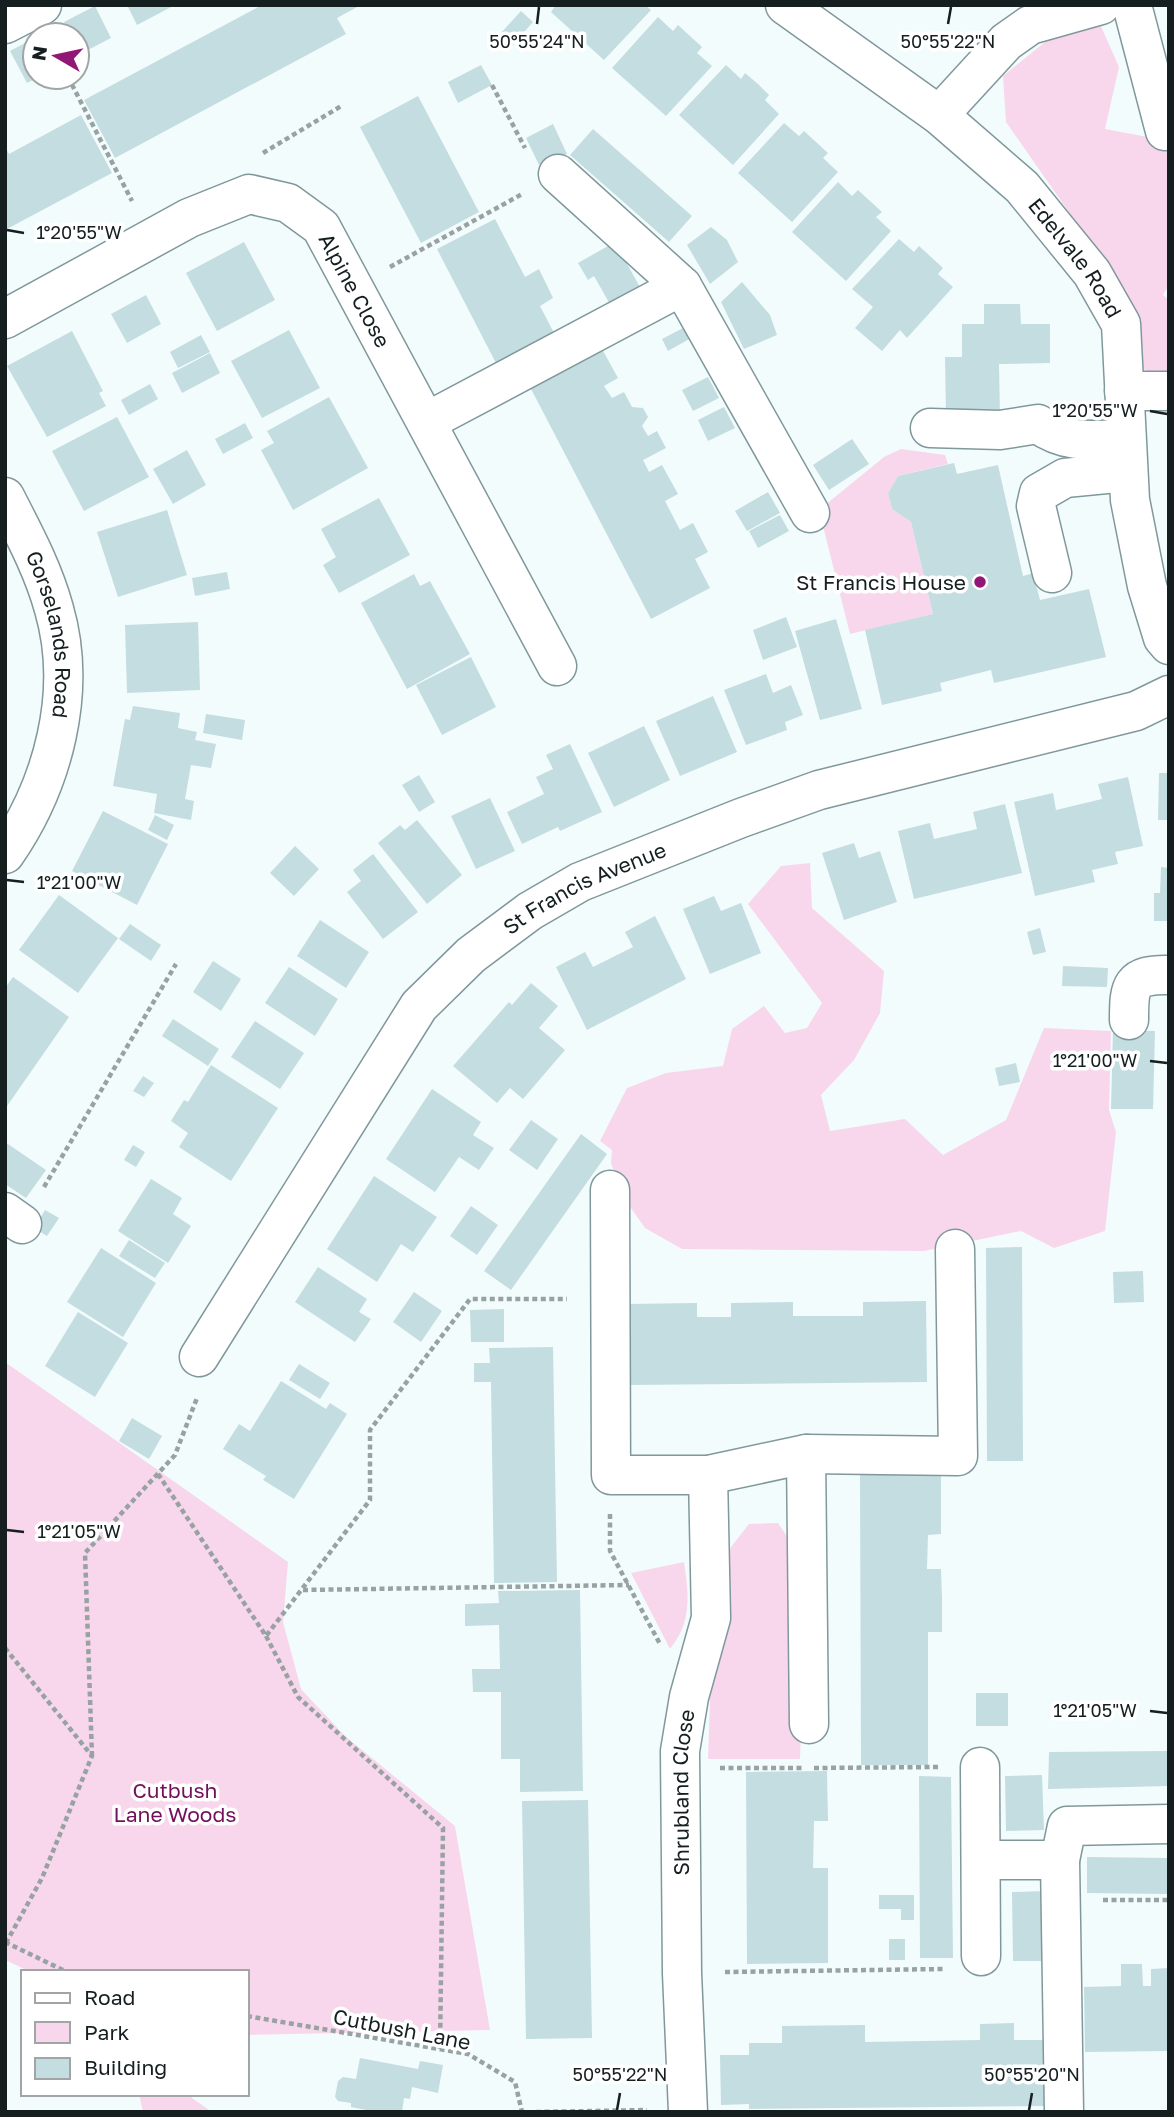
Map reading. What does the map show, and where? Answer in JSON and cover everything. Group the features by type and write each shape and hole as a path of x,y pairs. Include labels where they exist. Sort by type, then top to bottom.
{"street":[{"path":"5,24 41,5"},
{"name":"Edelvale Road","path":"785,5 939,115 1022,187 1092,273 1121,324 1126,456 1147,586 1163,638 1169,645"},
{"path":"939,115 1006,42 1030,25 1101,5"},
{"path":"1132,5 1165,131"},
{"path":"550,179 682,286 810,513"},
{"path":"5,319 189,218 249,194"},
{"name":"Alpine Close","path":"249,194 288,203 321,227 428,421 557,666"},
{"path":"428,421 682,286"},
{"path":"1124,391 1169,391"},
{"path":"930,428 1000,430 1038,424 1055,436 1079,440 1126,456"},
{"path":"1052,573 1036,506 1039,493 1065,478 1126,456"},
{"name":"Gorselands Road","path":"5,497 42,574 54,611 62,661 57,734 48,771 5,854"},
{"name":"St Francis Avenue","path":"199,1357 419,1006 471,955 530,911 580,882 819,790 1136,711 1169,695"},
{"path":"1129,1020 1129,990 1137,981 1151,975 1169,975"},
{"path":"610,1189 611,1475 708,1475 806,1454 958,1456 955,1249"},
{"path":"806,1454 809,1724"},
{"name":"Shrubland Close","path":"688,2111 682,1973 680,1768 689,1697 711,1618 708,1475"},
{"path":"967,1962 981,1860 980,1767"},
{"path":"1064,2112 1060,1860 1067,1826 1169,1825"},
{"path":"981,1860 1060,1860"}],"path":[{"path":"354,286 550,179 492,85"},
{"path":"75,91 152,239"},
{"path":"249,194 252,159 343,105"},
{"path":"14,1218 176,964"},
{"path":"266,1636 370,1500 370,1430 470,1299 610,1299"},
{"path":"63,1970 6,1942 42,1878 92,1756 85,1553 175,1455 205,1377 199,1357"},
{"path":"158,1474 266,1636 298,1698 443,1828 440,2049"},
{"path":"611,1475 610,1551 689,1697"},
{"path":"302,1590 629,1585"},
{"path":"5,1648 92,1756"},
{"path":"680,1768 980,1767"},
{"path":"1060,1899 1169,1900"},
{"path":"682,1973 967,1962"},
{"name":"Cutbush Lane","path":"248,2016 468,2054 515,2082 522,2112"},
{"path":"536,2112 688,2111"}],"green space":[{"path":"1100,24 1119,67 1105,129 1169,141 1169,285 1163,295 1169,300 1169,374 1157,379 1133,361 1082,231 1006,122 1003,76 1061,29"},
{"path":"901,449 945,455 948,464 898,476 888,493 892,509 911,522 933,614 850,634 819,510 884,457"},
{"path":"810,863 812,908 884,971 880,1013 854,1060 821,1095 830,1131 905,1119 943,1155 1006,1120 1044,1028 1111,1031 1109,1110 1116,1132 1105,1231 1054,1248 1021,1231 924,1251 682,1249 645,1228 621,1194 611,1163 612,1150 600,1141 627,1088 666,1073 723,1066 732,1029 764,1006 785,1033 807,1028 822,1003 748,904 781,866"},
{"name":"Cutbush Lane Woods","path":"5,1362 288,1562 283,1622 301,1689 345,1736 455,1826 490,2030 248,2035 248,1970 27,1970 5,1960"},
{"path":"778,1523 798,1553 803,1677 800,1759 708,1759 711,1672 725,1568 731,1547 749,1524"},
{"path":"684,1562 687,1608 682,1629 670,1649 631,1573"},
{"path":"139,2096 192,2096 212,2112 143,2112"}],"building":[{"path":"127,5 175,5 137,25"},
{"path":"262,5 361,5 337,18 346,34 115,158 84,100"},
{"path":"556,5 645,5 651,10 604,60 551,12"},
{"path":"95,6 111,38 91,48 91,21 66,21"},
{"path":"521,11 533,22 512,46 500,34"},
{"path":"658,17 673,31 678,25 702,47 697,53 712,66 666,116 612,68"},
{"path":"21,45 21,72 10,51"},
{"path":"481,65 492,85 458,103 448,82"},
{"path":"726,65 741,79 745,73 758,84 769,95 765,100 779,114 733,165 679,115"},
{"path":"418,96 479,212 421,243 360,127"},
{"path":"81,115 112,173 5,230 5,147 9,154"},
{"path":"784,123 799,136 804,131 828,153 823,158 838,172 792,222 738,173"},
{"path":"553,124 567,154 540,167 526,138"},
{"path":"593,129 692,216 669,242 570,155"},
{"path":"838,182 852,196 858,190 882,212 876,217 891,231 846,281 792,232"},
{"path":"495,219 525,277 539,269 553,298 540,306 555,335 497,365 437,249"},
{"path":"711,227 727,240 738,262 710,284 687,245"},
{"path":"899,239 914,252 919,246 943,268 938,274 953,287 907,338 900,330 882,351 855,328 873,307 852,289"},
{"path":"244,242 275,300 217,331 186,273"},
{"path":"615,242 641,289 611,306 594,276 588,280 578,263"},
{"path":"742,282 770,315 777,335 744,349 721,302"},
{"path":"146,295 161,324 127,343 111,314"},
{"path":"984,304 1020,304 1021,324 1050,324 1050,363 999,364 1000,416 946,417 945,357 962,357 962,324 984,324"},
{"path":"685,327 691,338 668,351 662,339"},
{"path":"289,330 320,388 262,418 231,361"},
{"path":"72,331 103,391 99,393 106,406 47,437 7,366"},
{"path":"201,335 210,352 178,368 170,352"},
{"path":"602,349 618,378 604,386 612,398 624,392 632,407 643,408 648,417 642,426 648,436 657,431 666,448 643,460 649,472 662,465 678,494 665,501 680,530 693,523 708,552 695,559 710,588 651,619 530,387"},
{"path":"210,353 220,373 182,393 172,373"},
{"path":"708,377 719,398 693,411 682,390"},
{"path":"150,384 158,399 129,415 121,400"},
{"path":"329,397 368,468 293,510 261,450 274,443 267,431"},
{"path":"724,407 735,428 708,441 698,420"},
{"path":"117,417 149,477 84,511 52,451"},
{"path":"245,423 253,438 223,454 215,439"},
{"path":"852,439 869,464 829,490 813,465"},
{"path":"187,450 206,485 173,504 153,469"},
{"name":"St Francis House","path":"954,463 957,474 998,465 1023,576 1033,573 1040,600 1089,589 1106,657 994,683 991,670 940,683 942,691 882,705 865,630 933,614 911,522 892,509 888,493 898,476"},
{"path":"768,492 780,513 747,531 735,511"},
{"path":"379,498 410,555 339,593 323,565 336,557 321,529"},
{"path":"167,510 187,575 118,597 97,532"},
{"path":"780,515 789,531 758,548 749,531"},
{"path":"227,572 230,589 195,596 192,578"},
{"path":"414,574 420,586 430,581 470,654 407,689 361,603"},
{"path":"786,617 797,647 763,660 753,630"},
{"path":"836,619 862,709 820,720 795,631"},
{"path":"198,622 200,690 127,693 125,625"},
{"path":"471,657 496,707 442,735 416,685"},
{"path":"766,674 773,693 791,685 803,715 785,722 787,730 746,745 724,690"},
{"path":"713,696 737,752 680,776 656,721"},
{"path":"133,706 180,713 178,728 197,732 195,740 216,744 211,768 191,765 185,799 194,801 191,820 154,813 157,794 113,786 125,719 130,720"},
{"path":"206,714 245,720 242,740 203,733"},
{"path":"644,726 670,780 614,807 588,753"},
{"path":"570,744 602,812 560,831 558,827 522,844 507,812 544,794 536,777 553,769 546,755"},
{"path":"1159,773 1169,773 1169,820 1158,820"},
{"path":"419,775 435,802 419,812 402,785"},
{"path":"1128,777 1143,846 1115,852 1118,864 1092,870 1095,882 1035,896 1014,802 1053,793 1056,810 1102,799 1098,784"},
{"path":"490,798 515,851 476,869 451,816"},
{"path":"1005,804 1022,873 914,899 898,831 930,823 934,839 977,829 973,812"},
{"path":"103,811 168,844 137,905 72,871"},
{"path":"155,815 174,825 167,840 148,830"},
{"path":"417,820 462,875 427,904 378,843 400,825 405,830"},
{"path":"854,843 859,858 880,851 897,902 844,920 822,853"},
{"path":"295,846 319,869 294,896 270,873"},
{"path":"373,854 418,912 383,939 347,892 361,881 353,870"},
{"path":"1161,867 1169,868 1169,921 1154,921 1154,893 1160,893"},
{"path":"59,895 118,938 78,993 19,950"},
{"path":"714,896 721,911 741,903 761,953 710,974 683,909"},
{"path":"655,916 686,979 587,1030 556,967 585,952 593,967 633,947 625,932"},
{"path":"320,920 369,952 346,988 297,956"},
{"path":"130,924 161,945 151,961 119,939"},
{"path":"1040,928 1046,952 1033,955 1027,932"},
{"path":"213,961 241,979 221,1011 193,992"},
{"path":"1063,966 1108,968 1107,987 1062,986"},
{"path":"289,967 338,999 315,1036 265,1003"},
{"path":"13,977 69,1017 5,1109 5,988"},
{"path":"531,983 558,1006 539,1028 565,1050 523,1099 510,1088 497,1103 453,1066 509,1002 512,1005"},
{"path":"173,1019 219,1049 208,1066 162,1036"},
{"path":"255,1021 304,1053 280,1089 231,1057"},
{"path":"1113,1030 1155,1031 1153,1109 1111,1109"},
{"path":"1016,1063 1020,1082 999,1086 995,1068"},
{"path":"211,1065 278,1108 231,1181 179,1147 188,1133 171,1121 184,1100 188,1102"},
{"path":"143,1076 154,1083 144,1097 133,1091"},
{"path":"432,1089 481,1122 473,1135 494,1148 479,1170 459,1157 435,1192 386,1159"},
{"path":"531,1120 558,1139 537,1170 509,1150"},
{"path":"581,1134 607,1154 511,1290 484,1271"},
{"path":"5,1142 46,1170 26,1198 5,1184"},
{"path":"133,1145 145,1152 136,1167 124,1160"},
{"path":"374,1176 437,1217 413,1252 401,1244 377,1282 327,1249"},
{"path":"151,1179 182,1198 173,1214 191,1226 168,1263 118,1231"},
{"path":"471,1206 498,1225 477,1255 450,1236"},
{"path":"45,1210 59,1218 47,1236 34,1228"},
{"path":"129,1240 165,1263 155,1278 119,1256"},
{"path":"1022,1247 1023,1461 987,1461 986,1248"},
{"path":"101,1248 156,1283 123,1337 67,1302"},
{"path":"318,1267 367,1299 359,1312 371,1319 355,1342 295,1302"},
{"path":"1143,1271 1144,1302 1114,1303 1113,1272"},
{"path":"414,1292 442,1311 421,1342 393,1322"},
{"path":"926,1301 927,1382 627,1385 627,1304 697,1303 697,1317 731,1317 731,1303 793,1302 793,1316 863,1316 863,1302"},
{"path":"504,1309 504,1342 471,1342 470,1310"},
{"path":"78,1312 128,1343 95,1397 45,1366"},
{"path":"553,1347 557,1582 494,1583 491,1382 474,1382 474,1363 490,1363 489,1348"},
{"path":"299,1364 330,1383 320,1399 289,1380"},
{"path":"281,1381 326,1409 330,1403 347,1414 294,1499 263,1480 266,1476 223,1449 239,1424 250,1431"},
{"path":"132,1418 162,1436 149,1459 119,1441"},
{"path":"860,1472 941,1472 941,1534 928,1535 927,1569 941,1569 942,1632 928,1632 928,1765 861,1765"},
{"path":"580,1590 583,1791 520,1792 520,1759 501,1759 501,1692 473,1692 472,1669 500,1669 499,1625 465,1626 465,1604 499,1603 498,1591"},
{"path":"976,1693 1008,1693 1008,1726 976,1726"},
{"path":"1168,1751 1168,1786 1048,1789 1049,1752"},
{"path":"827,1771 828,1821 814,1821 813,1868 828,1868 828,1963 747,1964 746,1772"},
{"path":"1042,1775 1044,1830 1006,1831 1005,1776"},
{"path":"919,1776 951,1777 953,1958 920,1958"},
{"path":"588,1800 592,2038 526,2039 522,1801"},
{"path":"1087,1857 1169,1858 1169,1894 1087,1893"},
{"path":"1046,1891 1047,1961 1013,1961 1012,1892"},
{"path":"879,1895 914,1895 914,1920 901,1920 901,1909 879,1909"},
{"path":"889,1939 905,1939 905,1960 889,1960"},
{"path":"1121,1964 1142,1964 1143,1986 1151,1986 1151,1969 1169,1968 1169,2051 1085,2052 1084,1987 1121,1986"},
{"path":"1014,2023 1014,2040 1047,2040 1048,2106 749,2109 749,2104 721,2105 720,2055 749,2055 749,2043 782,2043 782,2026 865,2025 865,2042 980,2040 980,2024"},
{"path":"360,2058 418,2069 420,2061 443,2065 438,2093 412,2087 410,2099 404,2098 402,2112 376,2112 351,2107 351,2103 338,2101 335,2097 338,2081 343,2077 356,2079"}],"place":[{"name":"St Francis House","path":"980,582"}]}
